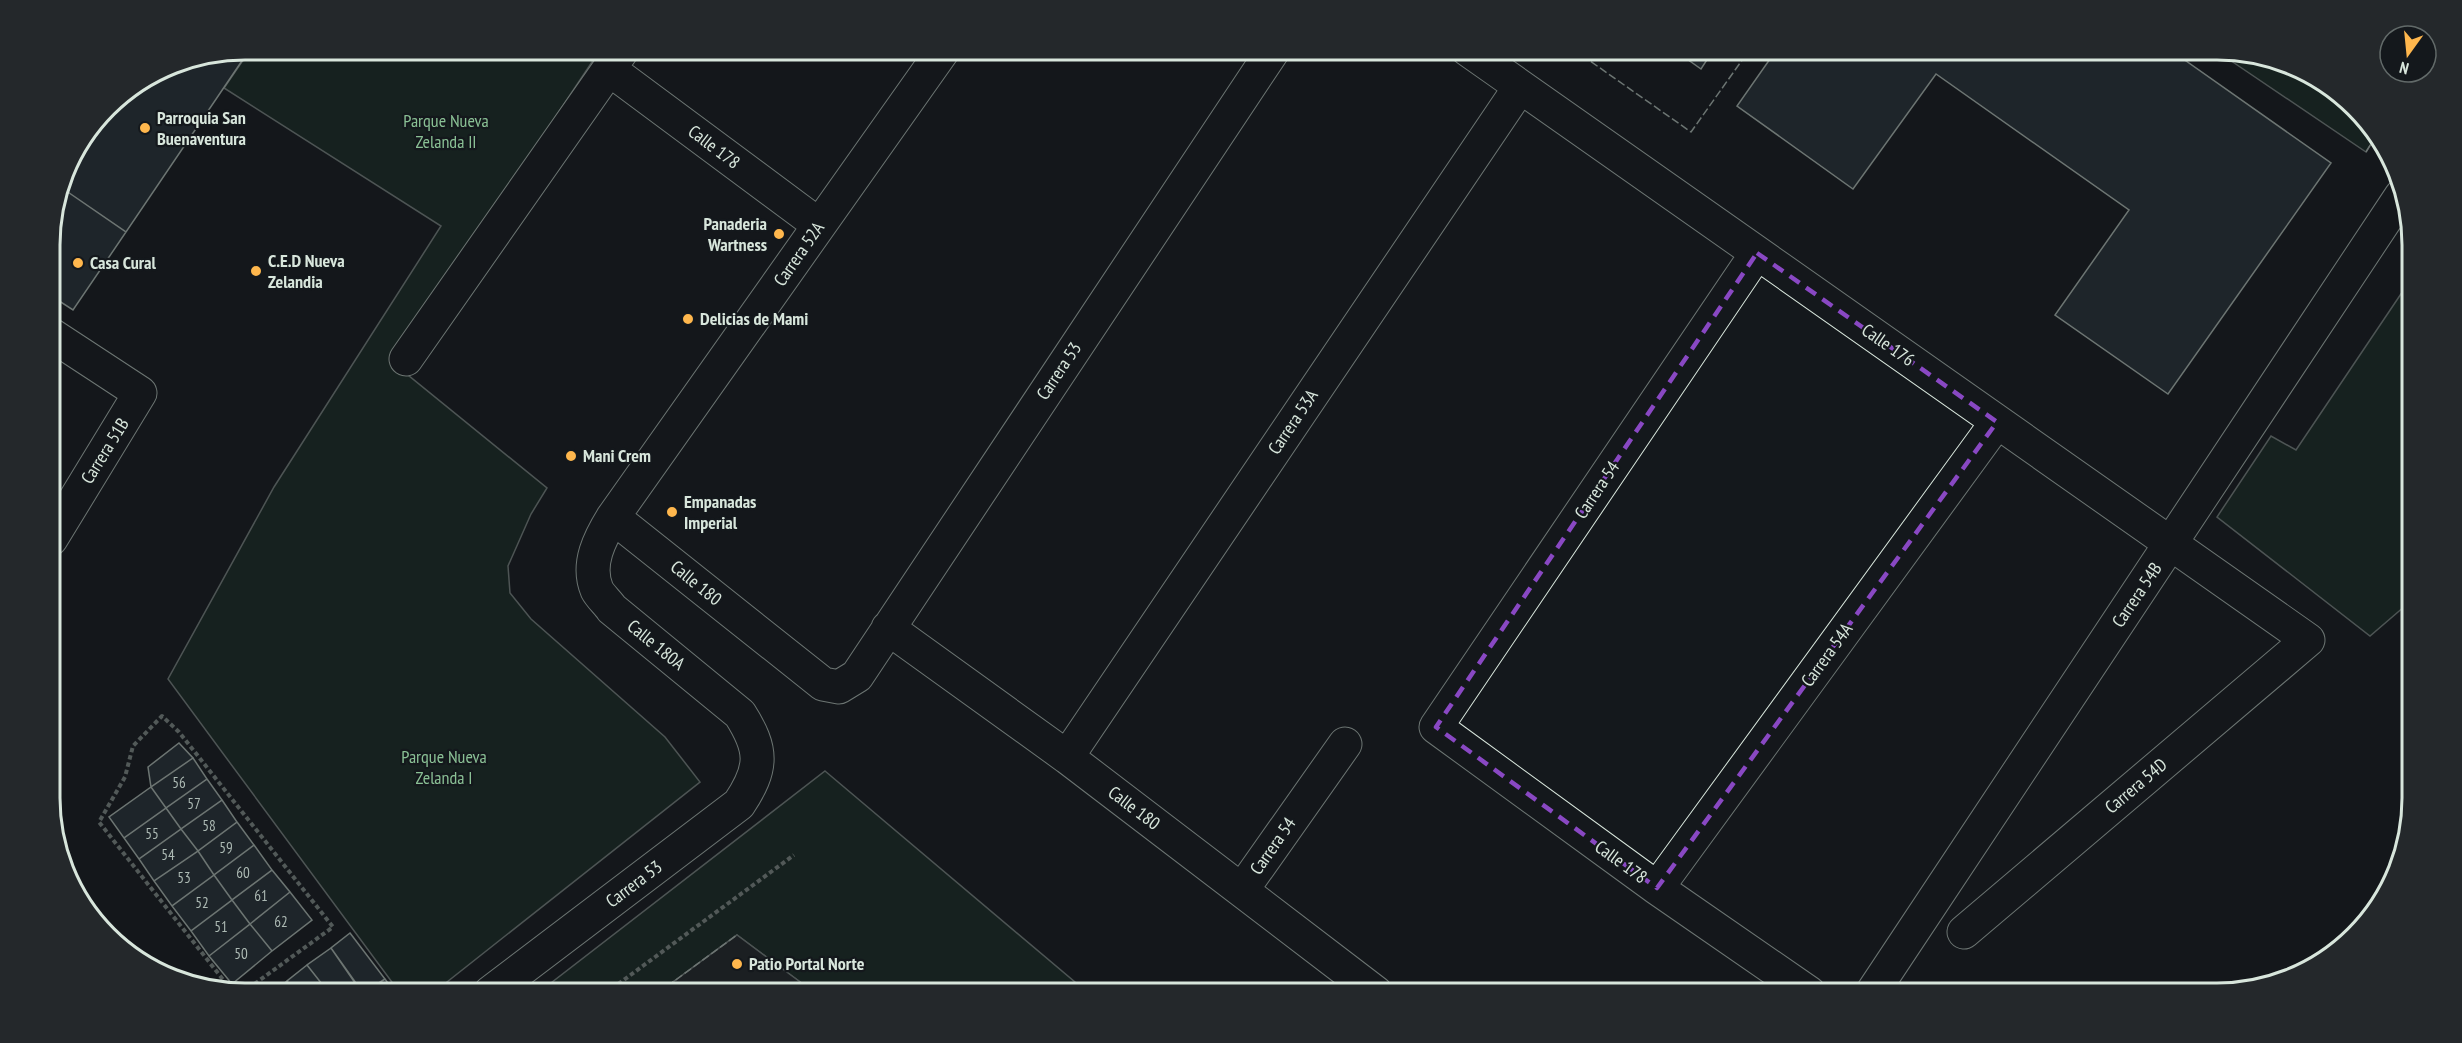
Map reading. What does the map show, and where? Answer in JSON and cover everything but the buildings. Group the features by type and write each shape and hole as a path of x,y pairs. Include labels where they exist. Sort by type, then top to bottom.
{"street":[{"path":"406,359 615,60"},
{"name":"Calle 178","path":"617,60 819,225"},
{"name":"Carrera 52A","path":"613,517 937,60"},
{"name":"Carrera 53","path":"839,687 857,676 1267,60"},
{"name":"Calle 176","path":"1481,60 2308,640"},
{"name":"Carrera 53A","path":"1066,757 1520,87"},
{"name":"Carrera 54B","path":"1879,983 2397,202"},
{"name":"Carrera 54","path":"1436,727 1757,253"},
{"name":"Carrera 51B","path":"60,340 141,393 60,524"},
{"name":"Carrera 54A","path":"1657,888 1997,422"},
{"name":"Calle 180","path":"613,517 823,684 839,687"},
{"name":"Calle 180A","path":"613,517 598,542 593,565 597,590 612,609 740,714 755,737 758,760"},
{"name":"Calle 180","path":"888,628 1066,757 1363,983"},
{"name":"Carrera 54D","path":"1964,932 2308,640"},
{"name":"Calle 178","path":"1436,727 1657,888 1795,983"},
{"name":"Carrera 54","path":"1242,890 1345,744"},
{"name":"Carrera 53","path":"503,983 740,804 753,784 758,760"}],"path":[{"path":"225,982 99,822 125,777 133,746 162,716 179,732 333,927 256,983"},
{"path":"620,983 794,855"}],"highlighted area":[{"path":"1757,253 1997,422 1657,888 1436,727"}],"green space":[{"name":"Parque Nueva Zelanda I","path":"245,60 593,60 392,362 547,488 531,514 508,566 510,593 531,619 665,737 700,782 446,983 393,983 168,679 274,487 441,226 224,88"},
{"path":"2232,61 2277,70 2320,91 2356,123 2371,142 2366,152"},
{"path":"2402,292 2402,609 2370,636 2217,517 2271,436 2296,450"},
{"path":"825,771 1076,983 802,983 737,935 672,983 551,983"}],"shaded area":[{"name":"Patio Portal Norte","path":"737,935 802,983 672,983"}],"fence":[{"path":"1589,60 1691,132 1742,60"},
{"path":"2366,152 2372,143"},
{"path":"672,983 737,935"}],"place":[{"name":"Parroquia San Buenaventura","path":"145,128"},
{"name":"Panaderia Wartness","path":"779,234"},
{"name":"Casa Cural","path":"78,263"},
{"name":"C.E.D Nueva Zelandia","path":"256,271"},
{"name":"Delicias de Mami","path":"688,319"},
{"name":"Mani Crem","path":"571,456"},
{"name":"Empanadas Imperial","path":"672,512"},
{"name":"Patio Portal Norte","path":"737,964"}],"park label":[{"name":"Parque Nueva Zelanda II","path":"446,131"}]}
